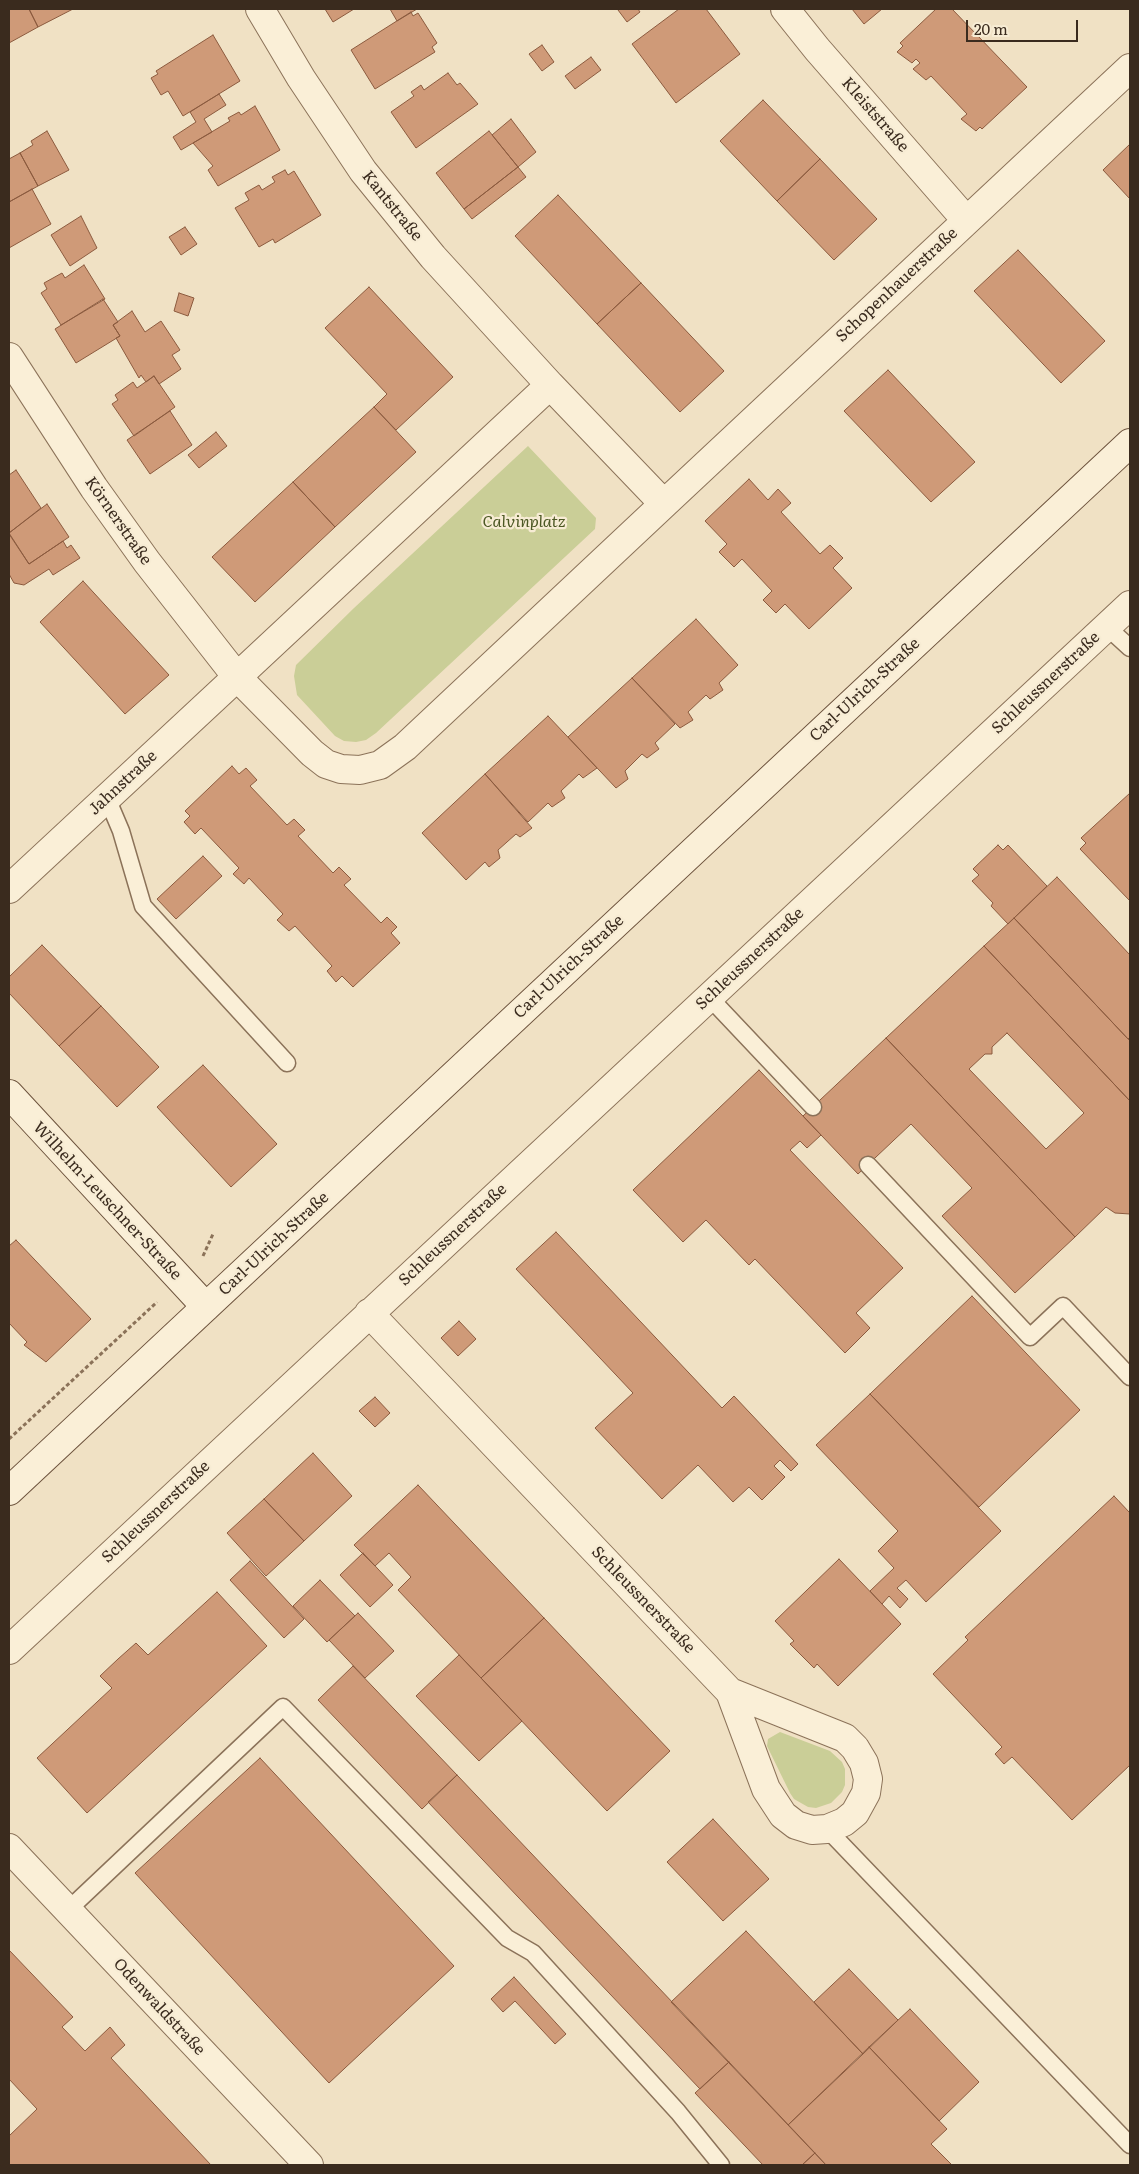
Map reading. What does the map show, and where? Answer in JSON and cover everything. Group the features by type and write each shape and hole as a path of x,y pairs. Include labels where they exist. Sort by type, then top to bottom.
{"street":[{"name":"Kantstraße","path":"260,9 301,78 363,171 433,257 550,384"},
{"name":"Kleiststraße","path":"785,9 817,49 966,220"},
{"name":"Schopenhauerstraße","path":"664,504 1130,68"},
{"name":"Körnerstraße","path":"9,357 94,488 147,562 237,677"},
{"path":"550,384 664,504 404,747 380,764 360,770 341,769 326,764 312,753 237,677 550,384"},
{"name":"Carl-Ulrich-Straße","path":"9,1491 1130,443"},
{"name":"Schleussnerstraße","path":"9,1650 1130,605"},
{"name":"Jahnstraße","path":"9,889 237,677"},
{"name":"Wilhelm-Leuschner-Straße","path":"9,1094 206,1307"},
{"name":"Schleussnerstraße","path":"369,1313 730,1692 766,1789 783,1815 796,1825 812,1830 827,1829 844,1822 855,1813 866,1793 868,1779 864,1763 855,1748 845,1738 730,1692"},
{"name":"Odenwaldstraße","path":"9,1848 310,2165"}],"lane":[{"path":"1106,627 1130,648"},
{"path":"107,798 124,840 143,906 287,1063"},
{"path":"709,997 813,1107"},
{"path":"868,1165 1030,1337 1063,1306 1130,1377"},
{"path":"68,1910 282,1707 507,1938 533,1954 678,2112 721,2165"},
{"path":"827,1829 1130,2145"}],"path":[{"path":"201,1261 213,1234"},
{"path":"9,1439 162,1298"}],"green space":[{"name":"Calvinplatz","path":"528,446 596,518 595,529 376,733 366,740 356,742 344,741 335,736 297,695 294,676 296,665 354,608"},
{"path":"780,1732 830,1751 842,1762 845,1769 845,1785 842,1792 831,1803 816,1808 808,1807 794,1799 767,1746 768,1739"}],"building":[{"path":"9,9 29,9 38,27 9,43"},
{"path":"29,9 73,9 38,27"},
{"path":"325,9 354,9 333,22"},
{"path":"390,9 417,9 397,21"},
{"path":"638,9 640,12 627,22 618,10"},
{"path":"679,9 706,9 740,54 676,103 632,44"},
{"path":"852,9 882,9 864,24"},
{"path":"936,9 952,9 1027,87 982,129 980,127 976,131 961,119 967,114 931,76 926,80 913,69 920,63 916,59 912,63 897,52 903,46 900,43"},
{"path":"411,12 413,16 418,13 437,43 432,47 435,52 375,89 351,50"},
{"path":"213,35 240,81 183,116 168,91 161,95 151,78 158,74 156,71"},
{"path":"542,45 554,62 542,71 529,54"},
{"path":"591,57 601,70 575,89 565,76"},
{"path":"448,73 457,85 460,83 478,104 416,148 391,112 414,96 411,92 421,85 424,90"},
{"path":"219,94 226,105 204,119 212,132 181,150 173,137 196,122 190,112"},
{"path":"763,100 820,159 777,201 720,141"},
{"path":"255,106 280,150 218,186 208,170 213,166 193,143 230,121 228,118 239,112 241,115"},
{"path":"511,119 536,152 518,167 492,135"},
{"path":"47,131 69,170 38,186 20,153 33,145 31,141"},
{"path":"489,131 518,167 464,209 436,173"},
{"path":"1130,144 1130,199 1103,170"},
{"path":"20,153 38,186 9,202 9,159"},
{"path":"820,159 877,219 834,260 777,201"},
{"path":"518,167 526,177 472,219 464,209"},
{"path":"285,170 288,175 294,171 321,215 275,243 273,239 259,247 235,208 249,200 245,193 259,185 262,190 275,182 272,177"},
{"path":"32,189 51,224 9,248 9,202"},
{"path":"558,195 641,283 597,324 515,236"},
{"path":"81,216 97,248 70,266 51,235"},
{"path":"185,227 197,244 181,255 169,237"},
{"path":"1018,250 1105,341 1061,383 974,291"},
{"path":"84,265 105,299 61,325 41,293 47,289 44,283 62,273 65,278"},
{"path":"641,283 724,371 680,412 597,324"},
{"path":"369,287 453,377 396,430 374,407 387,394 325,328"},
{"path":"179,293 194,298 188,316 174,311"},
{"path":"103,299 118,322 113,325 120,336 76,363 55,329"},
{"path":"132,311 145,332 161,321 180,350 172,355 181,369 159,384 154,376 146,382 141,375 139,378 116,338 120,336 113,325"},
{"path":"888,370 975,462 931,502 844,411"},
{"path":"154,376 175,407 134,436 112,404 118,400 115,395 133,382 137,388"},
{"path":"374,407 416,452 335,527 293,482"},
{"path":"170,411 192,445 150,474 127,440"},
{"path":"216,432 227,446 199,468 188,455"},
{"path":"16,470 41,508 9,533 9,475"},
{"path":"749,479 768,500 778,489 791,503 781,512 820,554 830,545 843,558 833,568 852,588 809,629 785,604 776,613 763,600 772,591 742,559 734,567 719,552 727,544 705,521"},
{"path":"293,482 335,527 255,602 212,557"},
{"path":"47,504 69,537 29,564 9,533"},
{"path":"9,534 29,564 63,541 67,548 71,545 80,558 53,575 49,569 24,585 14,583 9,574"},
{"path":"83,581 169,675 125,714 40,622"},
{"path":"696,619 738,665 719,683 723,690 710,699 706,695 688,712 693,720 680,728 632,678"},
{"path":"632,678 675,724 655,743 659,749 647,758 642,754 625,771 628,779 616,788 568,737"},
{"path":"548,716 597,768 583,778 579,774 561,791 565,798 552,807 548,803 528,822 485,774"},
{"path":"232,766 239,774 246,768 257,780 250,786 287,825 294,819 305,830 298,836 333,873 339,867 351,879 344,885 381,923 387,917 397,927 391,933 400,943 353,987 342,976 336,982 327,971 332,966 295,926 289,931 277,920 283,914 249,878 244,884 233,874 239,868 201,828 195,834 184,822 190,816 185,811"},
{"path":"485,774 532,828 520,837 516,834 498,850 500,858 489,867 485,862 466,880 422,833"},
{"path":"1130,793 1130,901 1080,849 1086,843 1081,838"},
{"path":"998,845 1003,850 1008,845 1047,886 1008,924 991,906 993,903 972,881 979,875 973,869"},
{"path":"203,856 222,876 176,919 157,899"},
{"path":"1057,877 1130,955 1130,1037 1128,1039 1014,918"},
{"path":"1014,918 1130,1041 1130,1101 984,946"},
{"path":"42,945 101,1006 59,1046 9,993 9,977"},
{"path":"984,946 1130,1101 1130,1214 1115,1213 1106,1207 1075,1237 886,1038","holes":["1007,1033 1084,1113 1046,1149 969,1069 985,1054 992,1054 992,1047"]},
{"path":"101,1006 159,1067 117,1107 59,1046"},
{"path":"886,1038 1075,1237 1015,1293 942,1216 972,1188 911,1124 858,1174 803,1116"},
{"path":"203,1065 277,1144 231,1187 157,1107"},
{"path":"759,1070 821,1135 807,1148 800,1141 790,1150 903,1268 856,1313 870,1328 845,1353 755,1259 749,1265 706,1220 683,1242 633,1190"},
{"path":"556,1232 722,1408 734,1396 798,1464 791,1471 780,1460 774,1466 785,1477 762,1500 749,1487 733,1502 698,1465 662,1499 595,1428 633,1393 516,1269"},
{"path":"16,1240 91,1319 46,1362 24,1345 27,1342 9,1323 9,1246"},
{"path":"972,1296 1080,1410 979,1507 870,1394"},
{"path":"459,1321 476,1339 458,1356 441,1338"},
{"path":"870,1394 1001,1531 926,1602 906,1580 897,1588 908,1599 900,1608 889,1596 882,1604 870,1591 894,1568 878,1551 898,1531 816,1445"},
{"path":"375,1397 390,1413 375,1427 359,1411"},
{"path":"313,1453 352,1496 304,1541 264,1499"},
{"path":"418,1485 544,1618 481,1678 398,1590 411,1577 389,1553 375,1566 354,1545"},
{"path":"1114,1496 1130,1513 1130,1765 1072,1820 1012,1757 1004,1764 995,1754 1002,1747 933,1674 968,1640 965,1637"},
{"path":"264,1499 304,1541 266,1576 227,1533"},
{"path":"363,1553 393,1585 370,1607 340,1575"},
{"path":"839,1559 901,1624 838,1686 817,1664 814,1668 790,1644 794,1641 775,1621"},
{"path":"250,1561 304,1619 284,1638 230,1580"},
{"path":"320,1580 355,1616 327,1642 293,1606"},
{"path":"217,1592 267,1646 87,1813 37,1758 112,1688 100,1676 118,1659 136,1643 148,1655"},
{"path":"358,1613 394,1651 365,1678 329,1640"},
{"path":"544,1618 670,1751 607,1811 481,1678"},
{"path":"459,1655 522,1721 479,1761 416,1696"},
{"path":"353,1666 457,1775 422,1809 318,1700"},
{"path":"260,1758 454,1966 329,2083 135,1873"},
{"path":"457,1775 729,2062 700,2089 428,1802"},
{"path":"713,1819 769,1879 723,1921 667,1862"},
{"path":"746,1931 863,2054 788,2125 671,2002"},
{"path":"9,1950 73,2017 62,2027 85,2051 110,2027 125,2045 111,2058 211,2165 9,2165 9,2136 37,2109 9,2079"},
{"path":"849,1969 898,2020 863,2054 814,2002"},
{"path":"514,1977 566,2034 555,2044 515,2001 503,2012 491,1999"},
{"path":"910,2009 979,2082 939,2121 869,2047"},
{"path":"869,2047 947,2129 931,2144 952,2165 826,2165 788,2125"},
{"path":"729,2062 815,2153 802,2165 763,2165 695,2093"},
{"path":"815,2153 826,2165 802,2165"}]}
